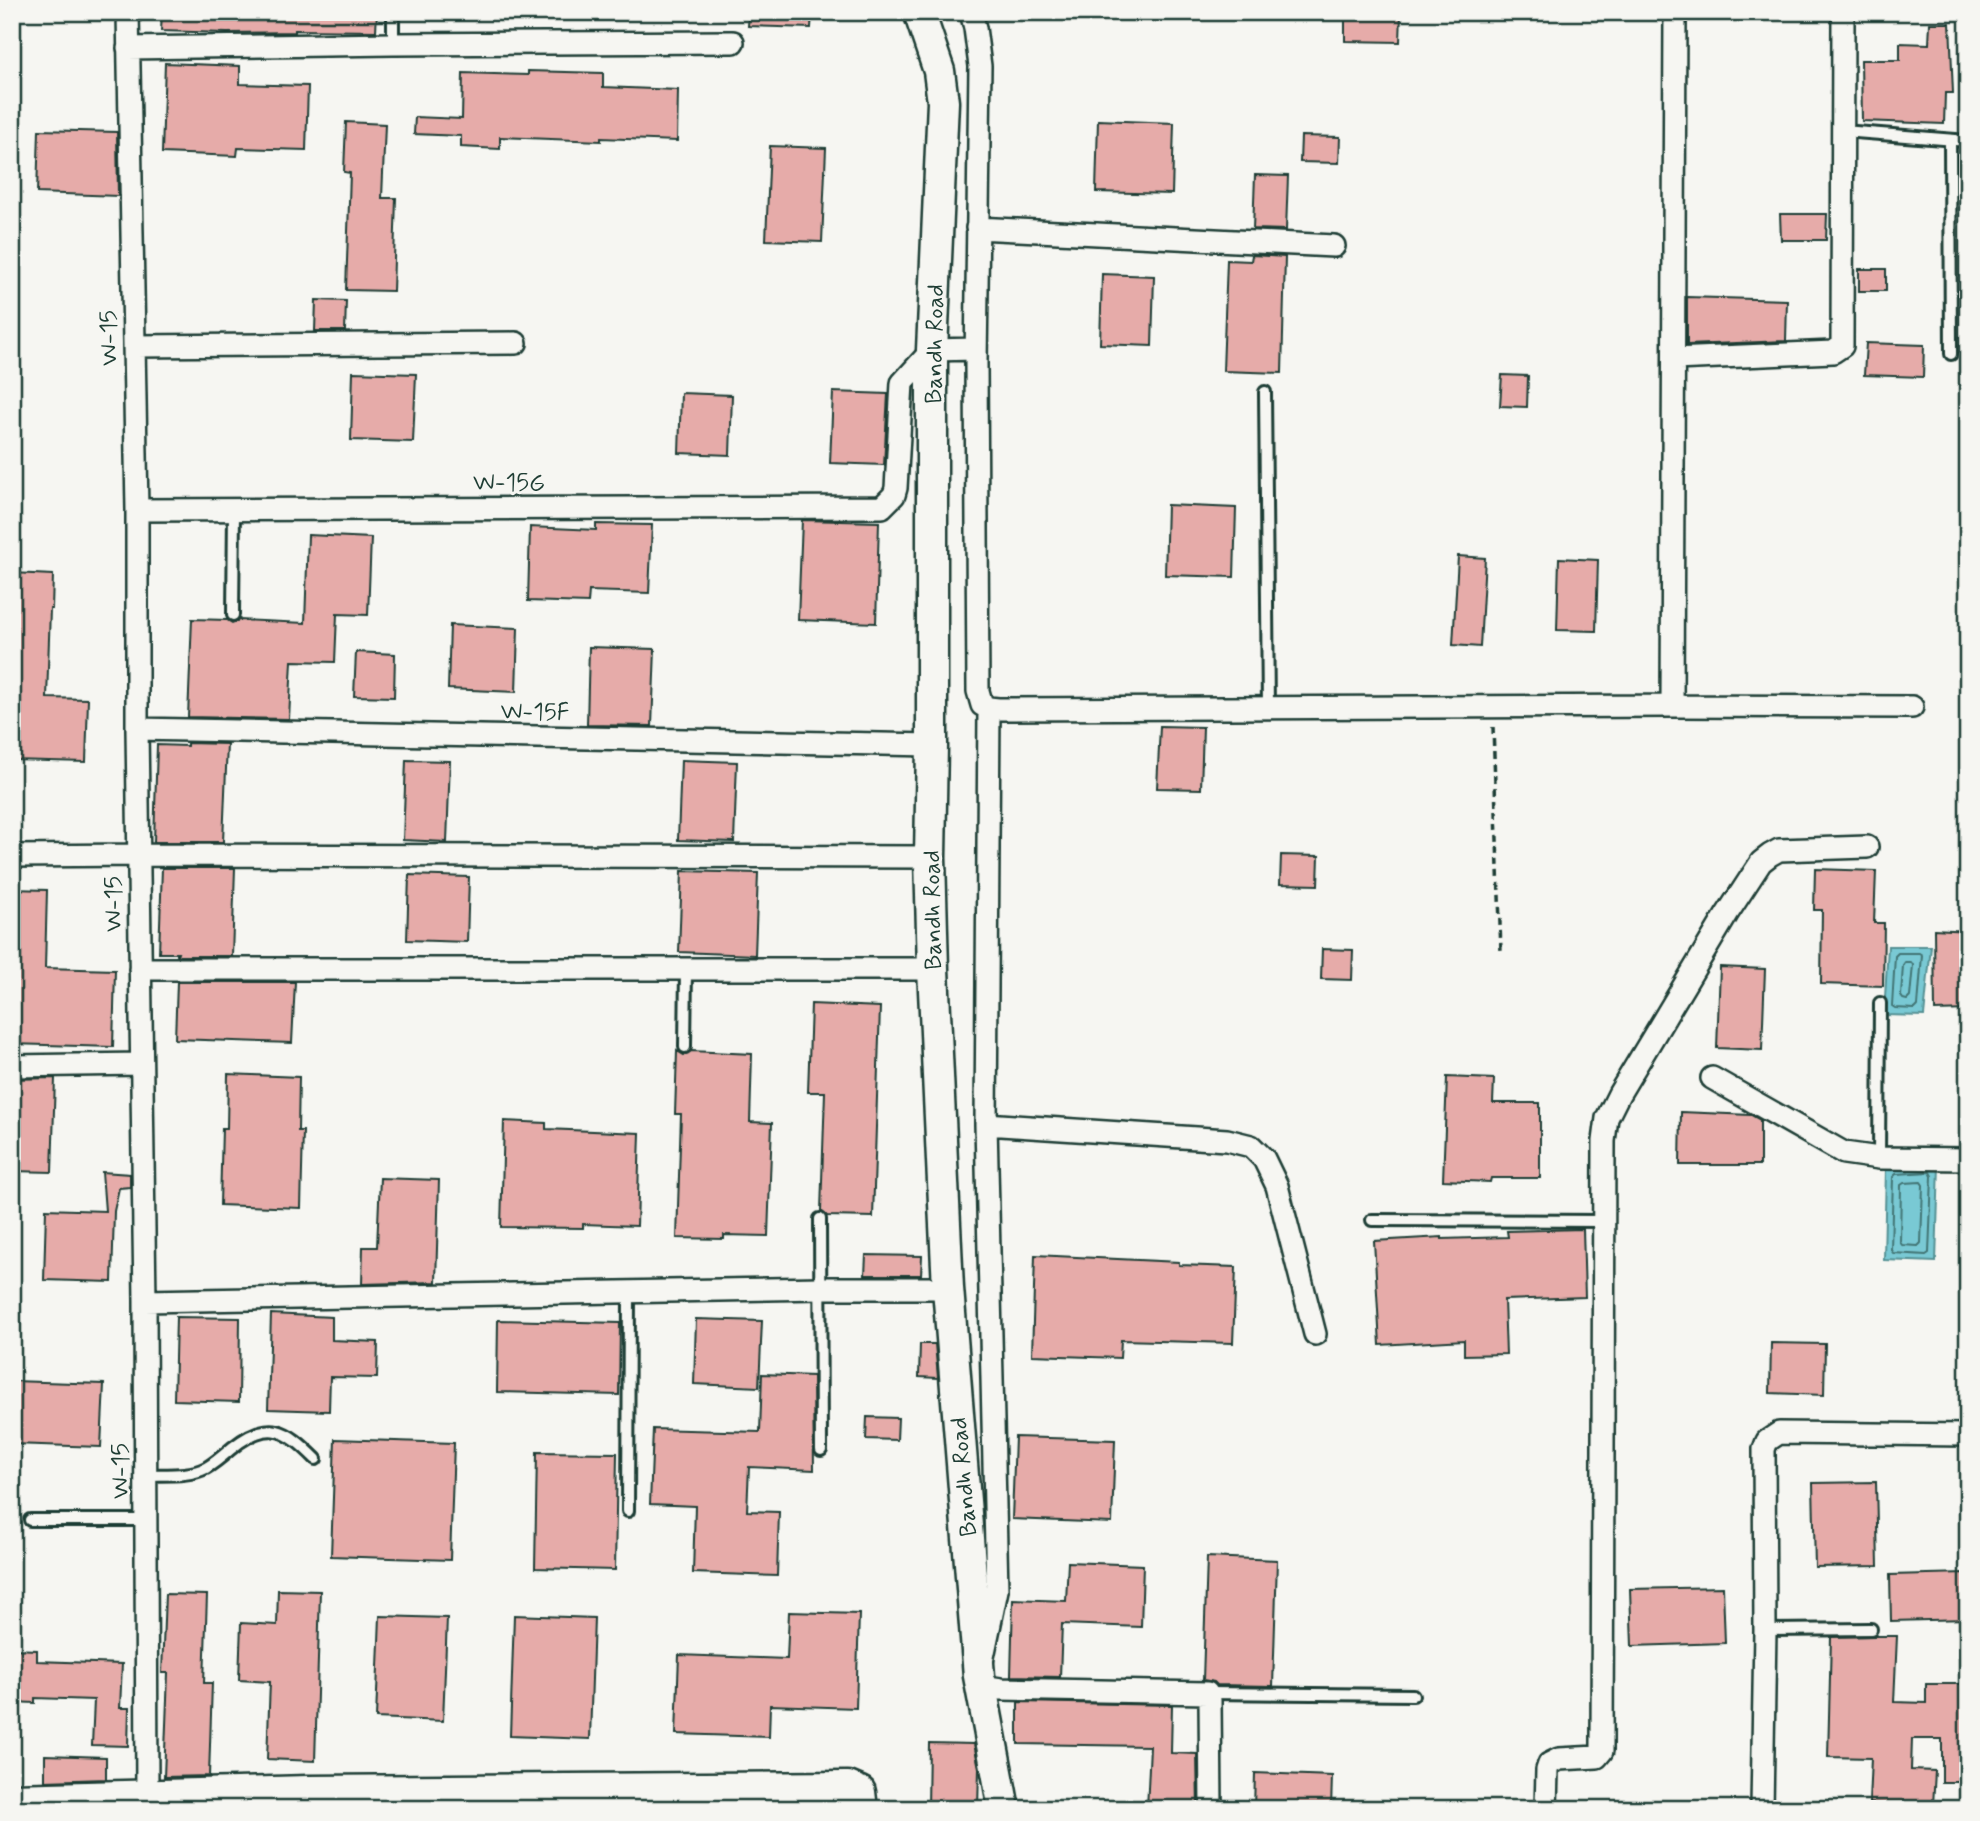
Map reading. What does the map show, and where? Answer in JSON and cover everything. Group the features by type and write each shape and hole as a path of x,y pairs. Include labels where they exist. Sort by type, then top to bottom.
{"street":[{"name":"W-15","path":"128,12 137,510 147,1796"},
{"name":"Bandh Road","path":"919,12 939,71 943,102 932,350 930,857 948,1288 979,1676 1004,1809"},
{"path":"971,12 980,66 976,349 978,691 982,705 989,708 1912,707"},
{"path":"1672,706 1675,12"},
{"path":"1674,359 1833,352 1842,346 1843,12"},
{"path":"128,48 733,42"},
{"path":"977,229 1334,246"},
{"path":"134,346 516,343"},
{"path":"932,350 976,349"},
{"name":"W-15G","path":"137,510 882,507 894,495 896,488 902,383 932,350"},
{"path":"989,708 986,1124 997,1590 979,1676 988,1687 1001,1689 1208,1693 1211,1809"},
{"name":"W-15F","path":"137,729 932,746"},
{"path":"1546,1809 1549,1764 1559,1759 1597,1757 1601,1751 1603,1221 1604,1141 1607,1118 1727,914 1761,862 1779,850 1867,847"},
{"path":"12,856 930,857"},
{"path":"140,969 933,969"},
{"path":"12,1066 141,1065"},
{"path":"1712,1079 1844,1153 1879,1158 1968,1159"},
{"path":"986,1124 1227,1140 1251,1146 1264,1159 1277,1186 1315,1334"},
{"path":"145,1301 948,1288"},
{"path":"1762,1809 1764,1449 1767,1441 1779,1433 1968,1435"},
{"path":"12,1800 147,1796 308,1800 449,1795 680,1799 848,1787 860,1792 862,1809"}],"lane":[{"path":"393,12 393,44"},
{"path":"1843,131 1968,141"},
{"path":"1950,140 1951,354"},
{"path":"1265,391 1268,708"},
{"path":"233,615 234,510"},
{"path":"685,1047 686,968"},
{"path":"1879,1158 1880,1003"},
{"path":"820,1219 821,1450"},
{"path":"1372,1220 1603,1221"},
{"path":"628,1511 629,1293"},
{"path":"146,1475 205,1469 241,1441 259,1431 284,1433 296,1439 316,1459"},
{"path":"30,1520 146,1520"},
{"path":"1765,1630 1871,1629"},
{"path":"1208,1693 1413,1695"}],"path":[{"path":"1493,708 1501,952"}],"water":[{"path":"1888,946 1931,946 1924,1016 1884,1015"},
{"path":"1939,1164 1936,1262 1884,1260 1886,1168"}],"building":[{"path":"162,12 377,12 376,31 227,33 161,31"},
{"path":"749,12 812,12 811,28 748,26"},
{"path":"1345,12 1401,13 1400,42 1345,41"},
{"path":"1930,23 1950,23 1953,93 1945,93 1944,124 1862,121 1861,60 1900,60 1900,43 1929,44"},
{"path":"165,63 240,66 240,84 308,86 306,150 238,148 237,156 162,153"},
{"path":"528,71 603,73 603,87 678,90 677,141 500,137 500,149 461,147 461,136 414,134 415,117 462,119 463,73 528,75"},
{"path":"1098,120 1174,123 1172,194 1096,192"},
{"path":"346,122 385,124 382,198 396,198 393,291 346,290 350,173 344,172"},
{"path":"39,130 117,132 118,196 37,193"},
{"path":"1301,136 1340,137 1339,163 1300,162"},
{"path":"770,146 826,148 822,242 766,240"},
{"path":"1255,175 1288,176 1286,230 1253,229"},
{"path":"1780,214 1827,214 1826,240 1781,240"},
{"path":"1252,255 1285,257 1282,373 1223,371 1227,260 1251,261"},
{"path":"1859,269 1886,269 1886,291 1859,291"},
{"path":"1102,274 1154,276 1152,346 1100,344"},
{"path":"1687,297 1787,300 1786,341 1687,345"},
{"path":"316,300 346,301 345,331 315,331"},
{"path":"1866,343 1924,345 1923,377 1864,375"},
{"path":"353,372 416,374 413,442 351,440"},
{"path":"1502,375 1528,376 1527,407 1500,406"},
{"path":"833,392 888,394 884,465 830,463"},
{"path":"681,393 732,395 730,455 679,453"},
{"path":"1167,505 1236,508 1234,577 1165,575"},
{"path":"802,520 879,522 876,623 798,620"},
{"path":"596,524 652,525 649,593 589,591 588,603 528,601 530,527 596,530"},
{"path":"308,535 371,538 368,615 337,614 335,662 292,661 289,719 188,717 192,619 227,620 232,623 239,620 305,623"},
{"path":"1458,556 1485,558 1480,647 1453,645"},
{"path":"1559,558 1598,560 1596,631 1557,630"},
{"path":"12,573 53,575 47,698 88,699 86,762 12,760"},
{"path":"450,625 518,628 516,692 448,689"},
{"path":"589,647 655,649 652,726 587,725"},
{"path":"356,652 395,654 394,697 354,696"},
{"path":"1160,726 1203,727 1201,789 1157,788"},
{"path":"187,743 227,744 223,842 154,842 157,745 187,746"},
{"path":"406,760 450,761 447,842 403,840"},
{"path":"681,760 737,762 734,842 678,840"},
{"path":"1281,855 1319,856 1318,885 1280,884"},
{"path":"162,868 235,868 232,956 177,956 178,953 159,953"},
{"path":"1815,869 1876,871 1874,923 1884,923 1883,986 1821,984 1822,910 1814,910"},
{"path":"682,871 758,873 755,955 679,952"},
{"path":"409,875 469,877 467,942 407,940"},
{"path":"12,889 47,890 45,968 115,970 113,1047 12,1044"},
{"path":"1934,929 1968,931 1968,1010 1935,1011"},
{"path":"1322,949 1353,950 1352,980 1321,979"},
{"path":"1720,967 1765,969 1762,1050 1717,1048"},
{"path":"177,982 295,982 292,1043 175,1039"},
{"path":"811,1004 880,1007 873,1217 827,1216 821,1211 825,1092 808,1092"},
{"path":"677,1051 684,1055 691,1051 752,1054 750,1122 772,1123 768,1236 677,1238 681,1114 675,1114"},
{"path":"228,1074 299,1077 298,1131 303,1131 301,1208 220,1205 222,1128 227,1128"},
{"path":"1447,1077 1494,1079 1493,1103 1540,1103 1540,1178 1491,1178 1490,1182 1443,1180"},
{"path":"55,1078 52,1172 12,1171 12,1079"},
{"path":"1681,1112 1751,1115 1760,1120 1760,1165 1680,1165"},
{"path":"504,1121 546,1123 546,1129 640,1133 637,1226 583,1224 583,1228 501,1227"},
{"path":"102,1172 130,1174 130,1187 119,1188 114,1211 112,1282 44,1280 46,1209 105,1211"},
{"path":"380,1178 439,1180 436,1282 362,1284 363,1247 377,1247"},
{"path":"1583,1229 1585,1297 1504,1300 1506,1354 1464,1355 1464,1340 1380,1345 1374,1241 1508,1237 1507,1231"},
{"path":"866,1255 922,1256 921,1275 865,1275"},
{"path":"1035,1255 1236,1267 1233,1343 1121,1340 1120,1358 1032,1355"},
{"path":"271,1314 332,1317 332,1340 378,1342 377,1378 330,1377 329,1411 268,1409"},
{"path":"176,1317 240,1318 239,1402 174,1400"},
{"path":"696,1319 762,1321 759,1387 694,1384"},
{"path":"498,1320 620,1323 619,1395 497,1392"},
{"path":"1771,1343 1825,1344 1824,1395 1770,1393"},
{"path":"920,1344 935,1344 938,1378 919,1377"},
{"path":"762,1374 813,1376 814,1470 749,1467 747,1511 779,1512 777,1576 693,1573 695,1506 650,1504 653,1429 760,1432"},
{"path":"12,1381 104,1384 101,1447 12,1444"},
{"path":"867,1417 898,1418 897,1440 866,1439"},
{"path":"1015,1437 1115,1440 1112,1523 1012,1519"},
{"path":"335,1439 454,1443 450,1560 331,1556"},
{"path":"537,1452 617,1453 615,1570 535,1568"},
{"path":"1876,1482 1878,1566 1815,1567 1813,1483"},
{"path":"1207,1557 1277,1560 1273,1686 1217,1685 1203,1680"},
{"path":"1068,1562 1143,1565 1141,1627 1062,1624 1060,1677 1011,1676 1013,1599 1066,1601"},
{"path":"1966,1573 1967,1619 1891,1621 1890,1575"},
{"path":"1723,1587 1725,1643 1632,1646 1630,1589"},
{"path":"278,1590 320,1591 315,1761 267,1759 270,1682 239,1680 241,1623 277,1625"},
{"path":"165,1594 207,1595 204,1683 212,1683 209,1776 164,1777 168,1673 162,1673"},
{"path":"789,1612 859,1614 856,1708 770,1705 769,1737 676,1734 679,1655 787,1659"},
{"path":"514,1615 594,1618 590,1739 510,1736"},
{"path":"380,1616 447,1618 443,1721 376,1718"},
{"path":"1897,1636 1894,1702 1926,1703 1926,1684 1968,1684 1968,1782 1942,1782 1942,1739 1912,1739 1911,1770 1935,1771 1933,1805 1869,1803 1871,1758 1828,1757 1831,1637"},
{"path":"12,1649 37,1650 37,1661 122,1664 120,1708 129,1708 128,1746 92,1745 94,1700 35,1698 35,1703 12,1702"},
{"path":"1018,1702 1172,1705 1171,1753 1197,1754 1198,1809 1147,1809 1150,1746 1018,1744"},
{"path":"929,1743 974,1744 979,1768 978,1809 928,1809"},
{"path":"45,1755 106,1757 106,1779 45,1781"},
{"path":"1255,1773 1332,1776 1331,1809 1254,1809"}]}
